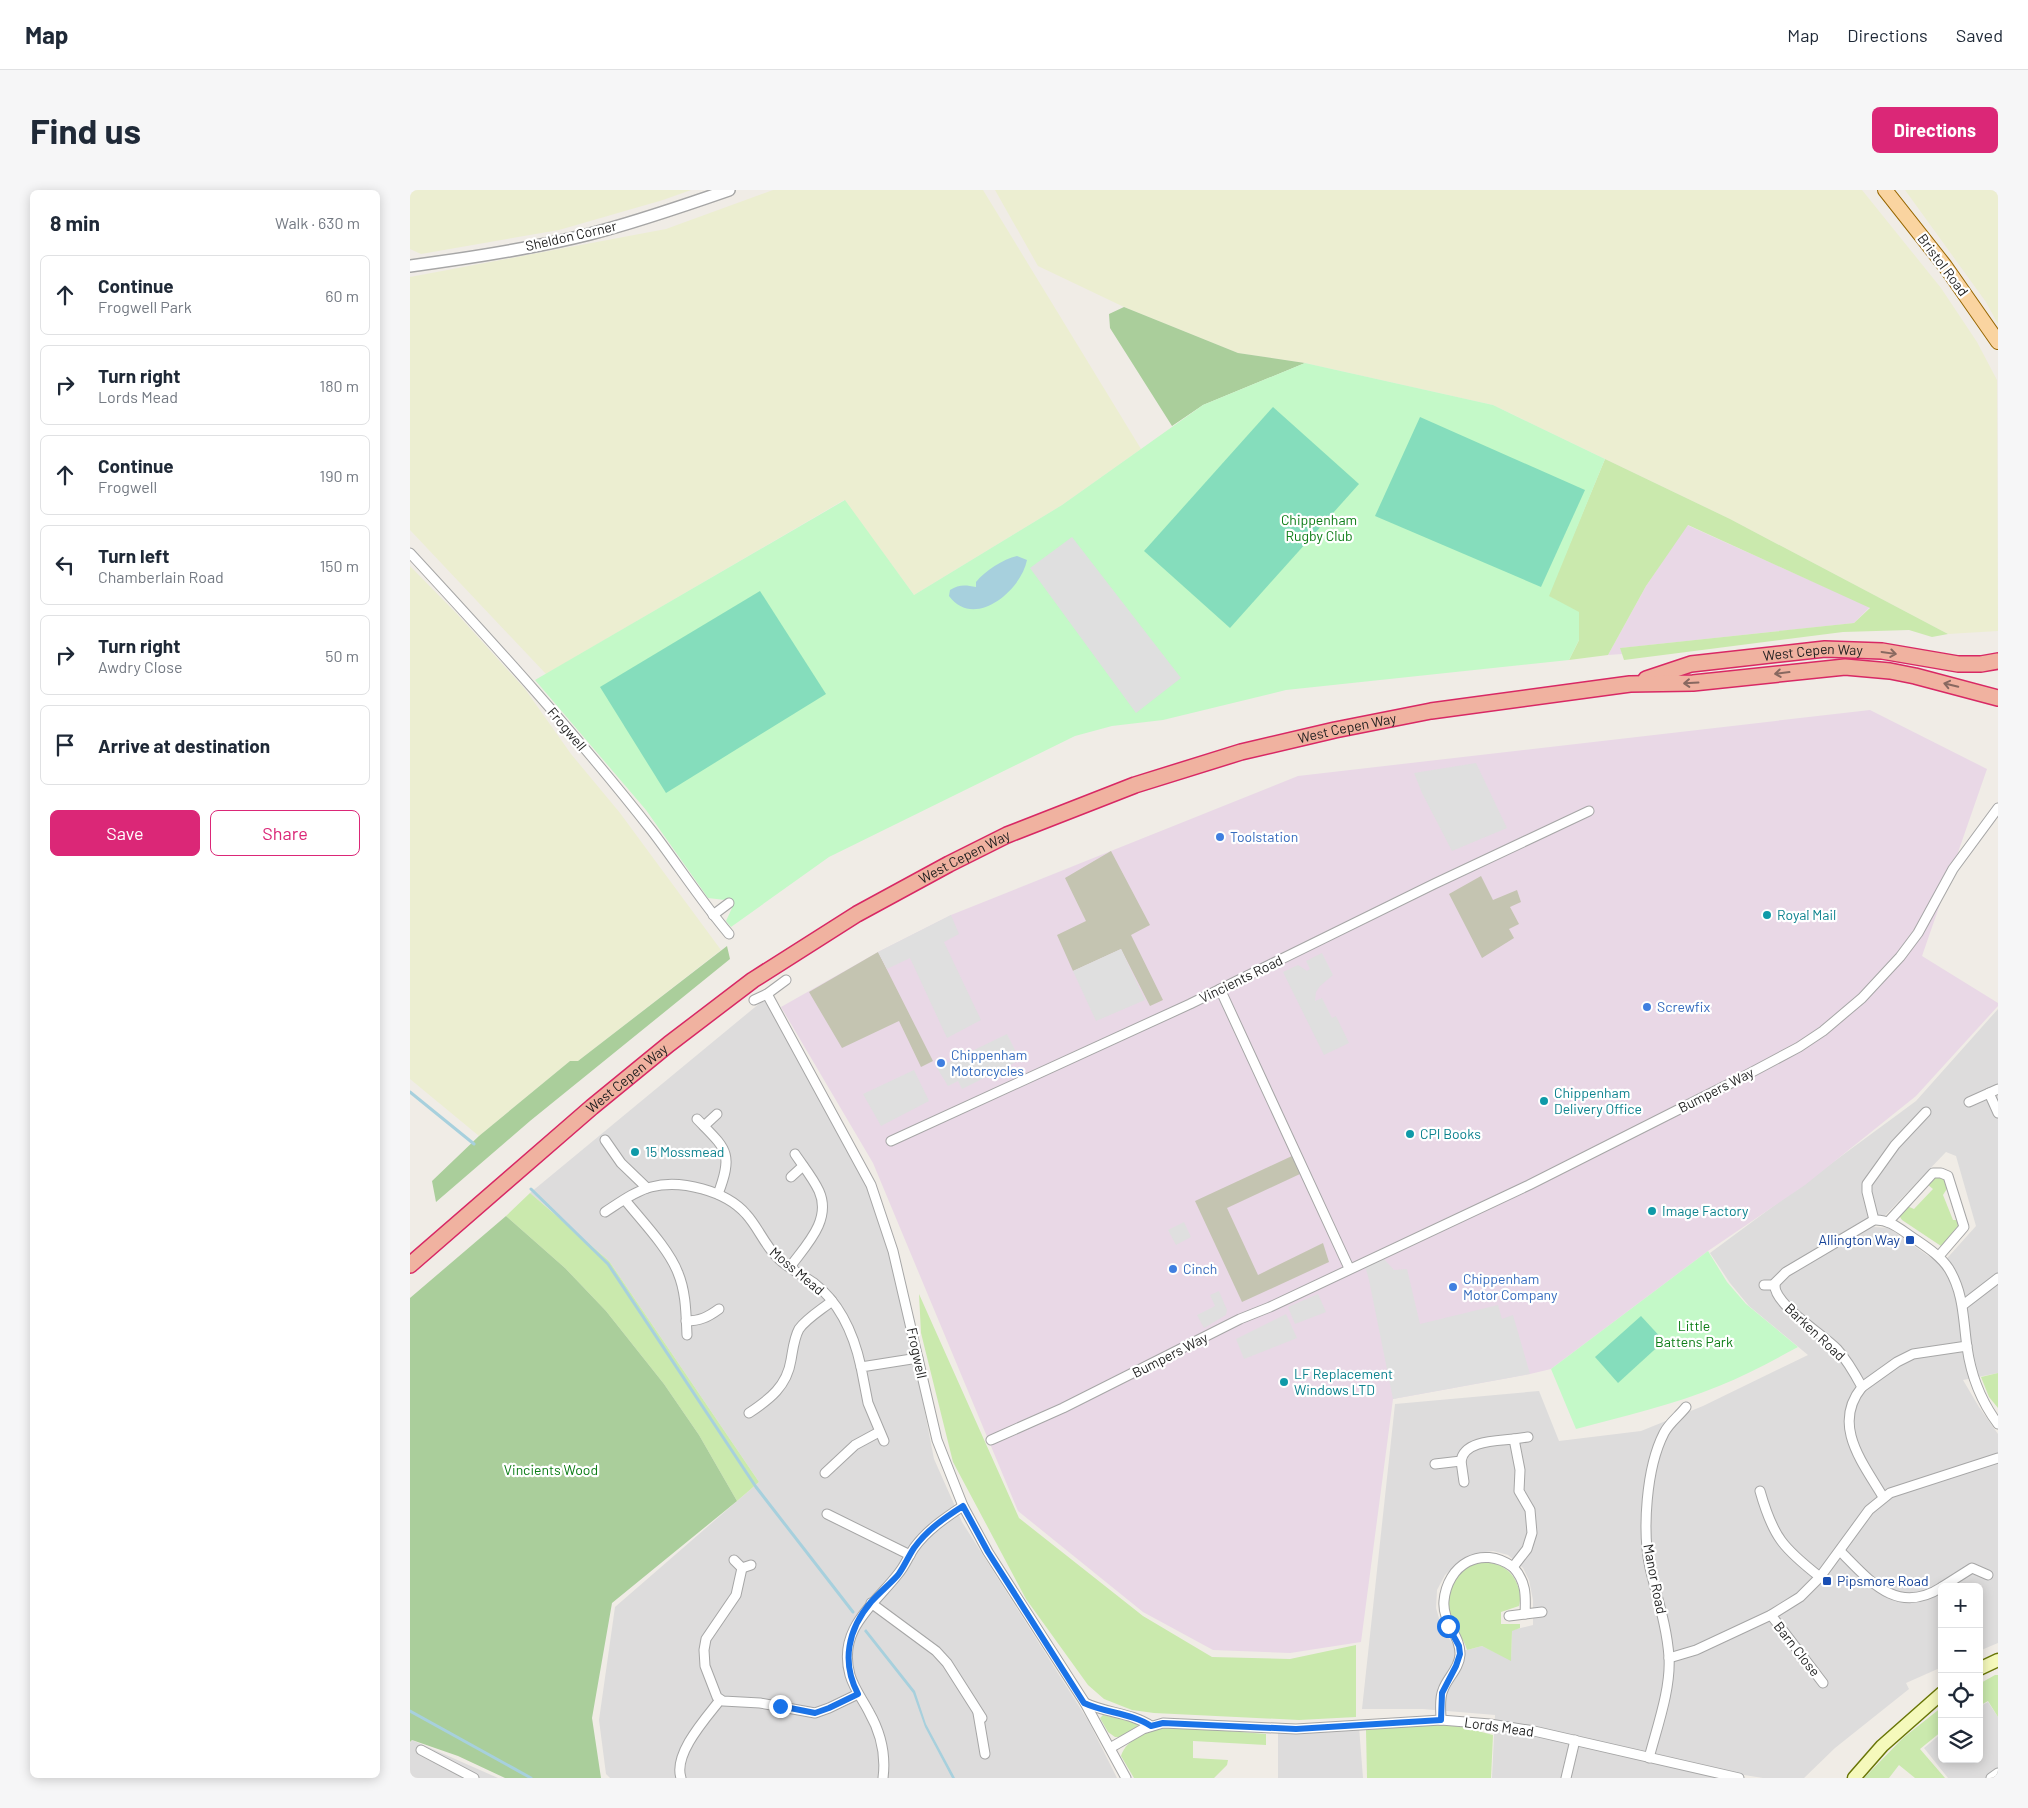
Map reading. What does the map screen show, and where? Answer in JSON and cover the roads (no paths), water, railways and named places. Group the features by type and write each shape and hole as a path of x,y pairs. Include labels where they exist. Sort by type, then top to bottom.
{"highway":[{"name":"West Cepen Way","path":"1630,684 1691,664 1825,649 1882,651 1958,664 1981,664 1998,661"},
{"name":"West Cepen Way","path":"410,1265 653,1056 753,980 902,888 1008,835 1135,784 1283,742 1431,711 1630,684 1693,683 1845,667 1883,670 1915,676 1998,698"}],"main road":[{"name":"Bristol Road","path":"1885,190 1945,266 1998,342"},
{"path":"1983,1667 1998,1660"},
{"path":"1854,1778 1882,1746 1938,1697"}],"street":[{"name":"Sheldon Corner","path":"410,266 473,258 590,234 664,213 729,190"},
{"name":"Frogwell","path":"410,553 518,670 652,831 713,916 729,934"},
{"name":"Bumpers Way","path":"991,1440 1063,1408 1240,1318 1270,1307 1349,1268 1485,1206 1799,1047 1823,1031 1862,998 1900,957 1918,933 1952,869 1998,808"},
{"name":"Vincients Road","path":"891,1142 1220,989 1557,824 1589,811"},
{"path":"713,916 729,903"},
{"path":"754,1000 767,994 786,980"},
{"path":"1220,989 1349,1268"},
{"name":"Frogwell","path":"767,994 871,1185 893,1251 939,1445 963,1506 992,1559 1084,1703 1126,1778"},
{"path":"1969,1102 1998,1089"},
{"path":"1989,1093 1998,1113"},
{"path":"1874,1220 1867,1192 1868,1184 1896,1145 1926,1112"},
{"path":"717,1114 701,1122 721,1144 727,1157 726,1171 718,1194"},
{"path":"605,1140 621,1163 647,1188"},
{"path":"790,1267 813,1236 822,1216 820,1195 796,1154"},
{"path":"791,1177 804,1166"},
{"path":"1888,1222 1934,1173 1942,1173 1948,1176 1964,1226 1961,1233 1938,1256"},
{"name":"Moss Mead","path":"605,1212 647,1188 658,1185 678,1185 718,1194 731,1201 747,1214 777,1258 815,1284 832,1301 851,1333 861,1367 866,1397 879,1432 884,1440"},
{"path":"625,1200 674,1264 682,1284 687,1335"},
{"path":"1764,1285 1775,1285 1782,1275 1874,1220 1888,1222 1938,1256 1953,1278 1963,1305 1966,1346 1976,1387 1987,1409 1998,1424"},
{"path":"1963,1305 1998,1278"},
{"name":"Barken Road","path":"1775,1285 1777,1295 1788,1308 1838,1350 1862,1387"},
{"path":"749,1413 761,1401 778,1391 785,1379 799,1330 832,1301"},
{"path":"686,1321 708,1318 719,1309"},
{"path":"1883,1497 1856,1451 1850,1436 1850,1410 1855,1398 1862,1387 1897,1362 1913,1354 1966,1346"},
{"path":"861,1367 918,1358"},
{"name":"Manor Road","path":"1649,1758 1668,1679 1669,1658 1647,1546 1647,1502 1654,1464 1662,1438 1668,1426 1686,1407"},
{"path":"826,1473 833,1464 857,1444 879,1432"},
{"path":"1464,1482 1461,1461 1464,1453 1471,1447 1528,1437"},
{"path":"1512,1567 1527,1549 1532,1533 1530,1510 1519,1491 1520,1470 1514,1439"},
{"path":"825,1458 833,1464"},
{"path":"1669,1658 1696,1650 1771,1615 1800,1597 1820,1577 1869,1510 1883,1497 1897,1490 1998,1458"},
{"path":"1435,1464 1461,1461"},
{"path":"1760,1491 1768,1519 1778,1538 1820,1577"},
{"path":"883,1778 884,1754 880,1737 871,1714 858,1694 849,1670 848,1651 857,1622 871,1603 896,1577 910,1555 936,1524 963,1506"},
{"path":"827,1514 910,1555"},
{"path":"1840,1551 1874,1585 1898,1597 1921,1597 1938,1589"},
{"path":"1441,1720 1442,1693 1460,1654 1459,1646 1444,1612 1448,1581 1460,1567 1475,1559 1497,1559 1520,1574 1524,1584 1525,1614"},
{"path":"734,1560 742,1568"},
{"path":"742,1568 752,1565"},
{"path":"742,1568 736,1595 725,1614 712,1628 706,1639 704,1650 705,1666 717,1697 720,1700 730,1702 760,1702 811,1717 858,1694"},
{"path":"1948,1583 1972,1568 1988,1575"},
{"path":"871,1603 936,1651 947,1663 980,1714 985,1754"},
{"path":"1509,1616 1542,1612"},
{"name":"Barn Close","path":"1771,1615 1824,1683"},
{"path":"681,1778 680,1765 686,1749 701,1724 720,1700"},
{"path":"1084,1703 1141,1720 1151,1726"},
{"name":"Lords Mead","path":"1110,1748 1151,1726 1163,1723 1296,1729 1441,1720 1490,1724 1575,1740 1739,1778"},
{"path":"1566,1778 1575,1740"},
{"path":"421,1750 474,1778"},
{"path":"1991,1778 1998,1773"}],"water":[{"path":"1017,556 1027,560 1023,572 1006,594 995,602 983,608 971,609 959,605 949,596 950,590 956,587 966,585 976,587 976,582 989,570"},
{"path":"866,1629 915,1691 926,1724 955,1778 952,1778 925,1727 913,1693 864,1631"}],"waterway":[{"path":"410,1092 474,1144"},
{"path":"531,1189 608,1264 756,1487 853,1612"},
{"path":"410,1711 531,1778"}],"place":[{"name":"Toolstation","path":"1220,837"},
{"name":"Royal Mail","path":"1767,915"},
{"name":"Screwfix","path":"1647,1007"},
{"name":"Chippenham Motorcycles","path":"941,1063"},
{"name":"Chippenham Delivery Office","path":"1544,1101"},
{"name":"CPI Books","path":"1410,1134"},
{"name":"15 Mossmead","path":"635,1152"},
{"name":"Image Factory","path":"1652,1211"},
{"name":"Allington Way","path":"1910,1240"},
{"name":"Cinch","path":"1173,1269"},
{"name":"Chippenham Motor Company","path":"1453,1287"},
{"name":"LF Replacement Windows LTD","path":"1284,1382"},
{"name":"Pipsmore Road","path":"1827,1581"}],"park label":[{"name":"Chippenham Rugby Club","path":"1319,528"},
{"name":"Little Battens Park","path":"1694,1334"},
{"name":"Vincients Wood","path":"551,1470"}]}
